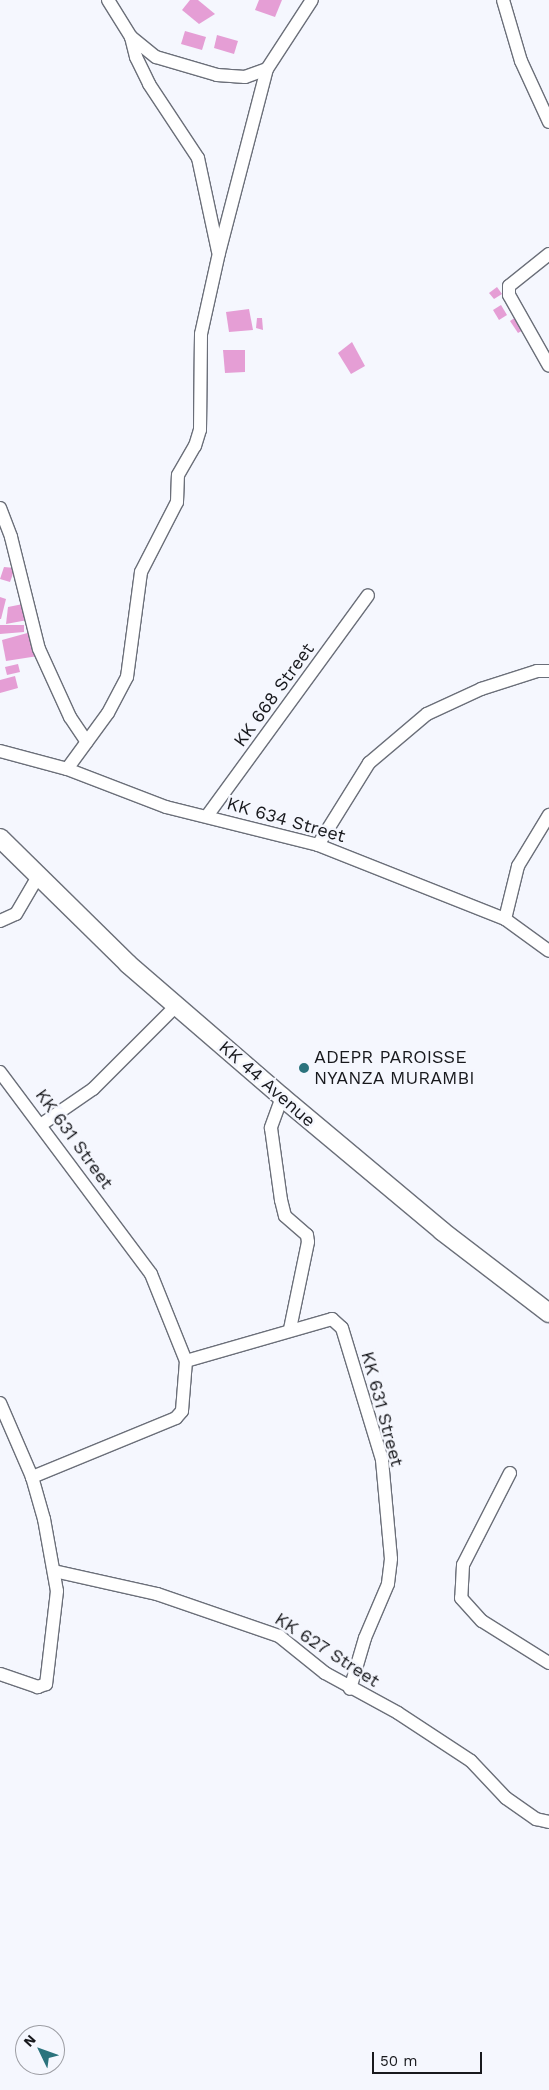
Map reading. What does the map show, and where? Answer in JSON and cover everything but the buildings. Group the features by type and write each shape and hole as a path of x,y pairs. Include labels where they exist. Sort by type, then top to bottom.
{"main road":[{"name":"KK 44 Avenue","path":"0,838 37,878 176,1006 442,1231 549,1313"}],"street":[{"path":"108,0 131,37 136,57 149,84 198,158 219,253"},
{"path":"67,769 108,713 128,676 141,572 177,502 178,475 195,446 200,430 201,334 219,253 267,69 312,0"},
{"path":"503,0 521,61 549,122"},
{"path":"131,37 156,57 217,75 245,77 267,69"},
{"path":"549,254 509,286 509,295 549,366"},
{"path":"0,508 11,537 39,648 70,717 87,742"},
{"name":"KK 668 Street","path":"207,816 368,595"},
{"path":"318,845 370,763 427,714 482,689 537,671 549,672"},
{"name":"KK 634 Street","path":"0,752 67,769 166,807 318,845 505,919 549,951"},
{"path":"505,919 518,866 549,815"},
{"path":"0,921 16,914 37,878"},
{"path":"42,1124 93,1089 176,1006"},
{"name":"KK 631 Street","path":"0,1072 42,1124 151,1274 186,1361 182,1411 176,1418 32,1477"},
{"path":"282,1097 271,1128 281,1200 285,1216 306,1235 308,1242 290,1329"},
{"name":"KK 631 Street","path":"186,1361 290,1329 332,1319 338,1322 382,1460 391,1559 388,1584 365,1638 350,1689"},
{"path":"0,1403 32,1477 57,1591 46,1684 38,1687 0,1674"},
{"path":"510,1473 463,1565 461,1598 482,1621 549,1662"},
{"name":"KK 627 Street","path":"54,1571 148,1592 264,1628 279,1636 350,1689 398,1713 471,1761 506,1798 536,1819 549,1822"}],"place":[{"name":"ADEPR PAROISSE NYANZA MURAMBI","path":"304,1068"}]}
